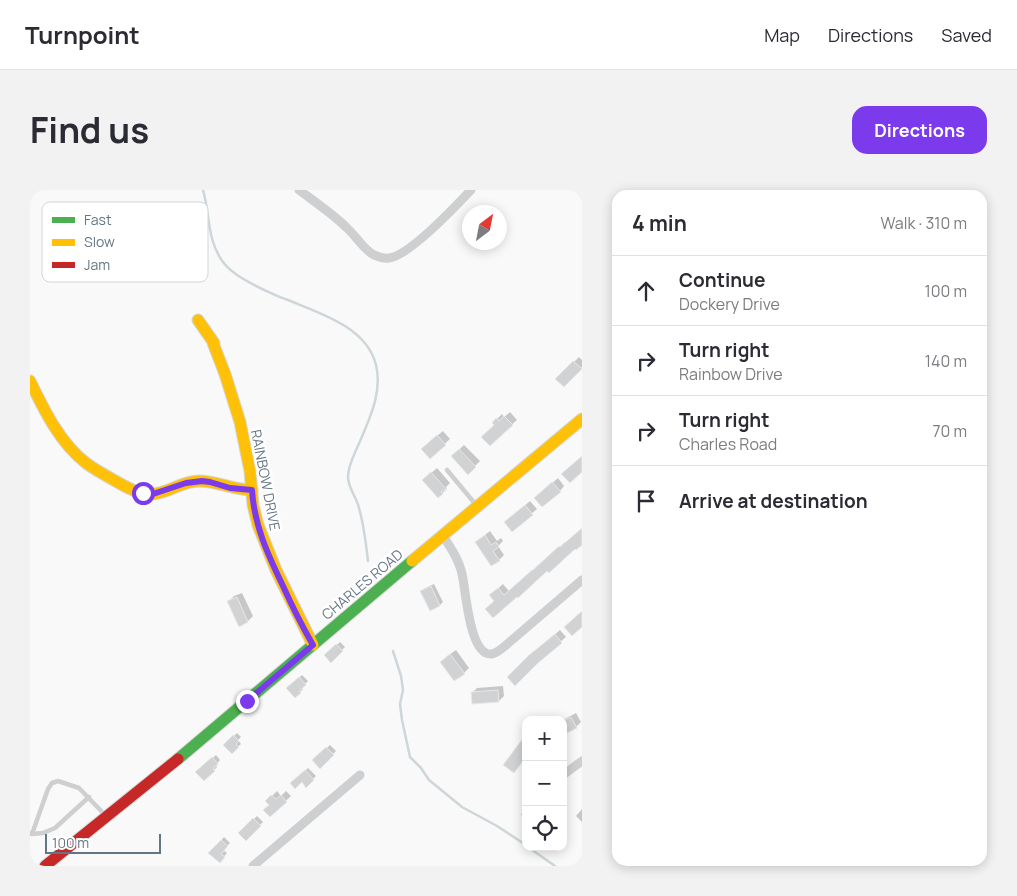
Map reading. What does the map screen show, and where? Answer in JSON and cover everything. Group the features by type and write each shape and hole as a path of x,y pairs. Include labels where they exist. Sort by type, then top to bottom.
{"street":[{"path":"299,190 347,227 370,252 383,258 390,258 397,256 414,244 471,190"},
{"name":"RAINBOW DRIVE","path":"198,320 211,337 223,365 243,437 251,477 254,515 265,548 313,645"},
{"path":"30,381 39,400 70,447 100,472 133,490 153,494 186,483 202,481 230,488 252,490"},
{"name":"CHARLES ROAD","path":"45,866 164,771 364,600 582,419"},
{"path":"443,536 458,562 465,589 466,606 476,640 484,652 490,654 496,653 505,646 582,580"},
{"path":"567,772 582,761"},
{"path":"253,866 360,775"}],"lane":[{"path":"447,470 478,507"},
{"path":"89,798 55,828 43,833 31,834 48,789 52,783 58,781 80,788 107,817"}],"building":[{"path":"573,361 582,369 564,387 555,379"},
{"path":"504,416 513,425 490,446 481,437 494,425 492,423 496,418 499,421"},
{"path":"437,435 446,445 430,459 421,449"},
{"path":"459,449 476,467 468,475 451,456"},
{"path":"582,456 582,472 570,483 561,474"},
{"path":"431,472 446,489 441,492 443,494 438,498 422,480"},
{"path":"552,482 561,492 542,507 534,498"},
{"path":"525,505 533,515 512,532 504,522"},
{"path":"582,528 582,545 549,573 547,571 493,618 485,609 494,601 489,595 498,588 504,595"},
{"path":"485,535 491,545 496,542 499,547 493,551 500,561 491,566 475,542"},
{"path":"431,586 440,606 430,611 420,591"},
{"path":"237,597 248,622 239,627 227,601"},
{"path":"582,611 582,627 572,636 564,627"},
{"path":"555,634 562,643 515,686 507,677 528,656"},
{"path":"336,644 343,651 331,663 324,655"},
{"path":"450,654 465,674 454,681 440,662"},
{"path":"299,677 306,685 295,698 286,688"},
{"path":"498,690 499,702 472,704 471,692"},
{"path":"571,717 577,728 567,733 567,719"},
{"path":"233,735 239,741 236,744 239,747 232,754 223,745"},
{"path":"522,739 522,762 514,773 503,765"},
{"path":"326,747 334,755 320,769 312,760"},
{"path":"212,757 218,764 213,769 215,771 204,781 195,772"},
{"path":"305,770 314,780 306,788 302,782 295,789 290,783"},
{"path":"271,795 276,799 281,795 287,802 270,817 263,810 269,805 265,801"},
{"path":"253,818 261,826 246,841 238,833"},
{"path":"221,840 228,846 221,854 225,857 220,863 208,853"}],"waterway":[{"path":"203,190 206,202"},
{"path":"208,216 214,245 223,262 231,270 260,288 340,323 363,341 371,352 376,365 378,387 370,418 351,462 348,477 349,485 361,515 368,561"},
{"path":"393,651 401,676 403,690 400,704 410,757 429,780 462,807 522,842"},
{"path":"534,851 555,866"}],"traffic: fast":[{"path":"178,759 412,561"}],"traffic: slow":[{"path":"198,320 214,343 240,422 258,525 276,570 313,645"},
{"path":"30,381 47,414 68,446 89,465 126,487 141,493 151,494 199,481 252,490"},
{"path":"412,561 582,419"}],"traffic: jam":[{"path":"45,866 178,759"}],"route":[{"path":"143,493 153,494 186,483 202,481 230,488 252,490 254,515 265,548 313,645 247,701"}]}
